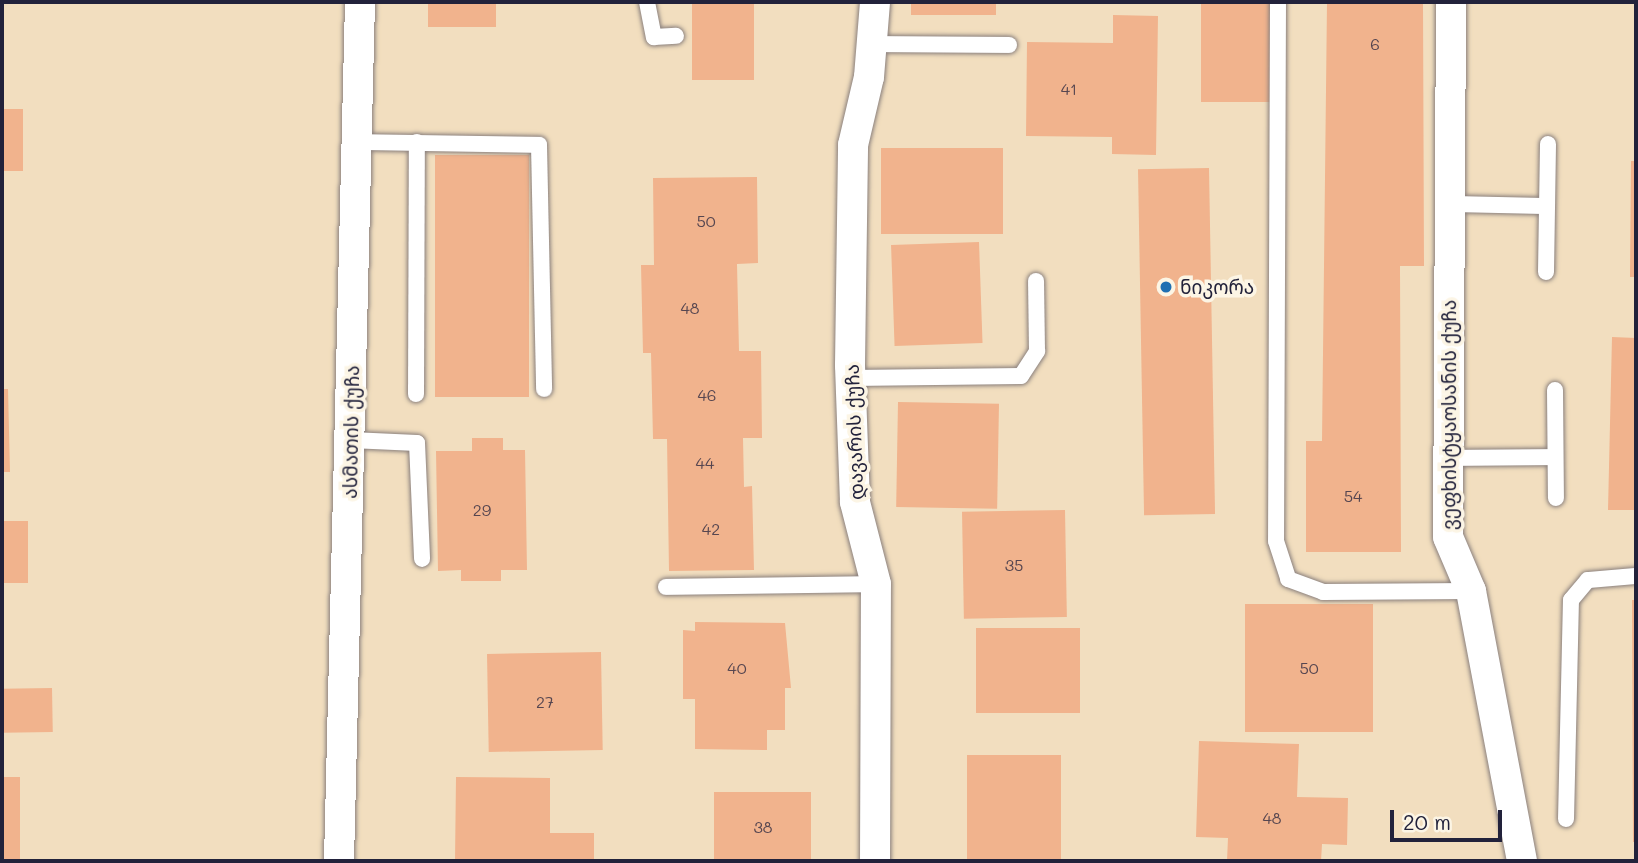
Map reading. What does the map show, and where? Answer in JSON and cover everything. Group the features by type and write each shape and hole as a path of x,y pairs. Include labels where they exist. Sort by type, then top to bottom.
{"street":[{"name":"ასმათის ქუჩა","path":"339,861 360,2"},
{"name":"დავარის ქუჩა","path":"875,861 876,584 855,502 851,378 853,145 872,44 876,2"},
{"name":"ვეფხისტყაოსანის ქუჩა","path":"1451,2 1448,537 1471,591 1522,861"}],"lane":[{"path":"647,2 654,37 676,36"},
{"path":"1278,2 1276,541 1288,579 1323,592 1471,591"},
{"path":"872,44 1009,45"},
{"path":"357,142 531,143 544,152 544,389"},
{"path":"416,394 417,142"},
{"path":"1546,272 1548,144"},
{"path":"1450,204 1546,206"},
{"path":"851,378 1021,376 1037,351 1036,281"},
{"path":"1555,390 1556,498"},
{"path":"351,440 417,443 422,559"},
{"path":"1449,458 1555,457"},
{"path":"1566,819 1571,600 1588,580 1636,576"},
{"path":"666,587 876,584"}],"building":[{"path":"428,2 496,2 496,27 428,27"},
{"path":"692,2 754,2 754,80 692,80"},
{"path":"911,2 996,2 996,15 911,15"},
{"path":"1201,2 1276,2 1276,102 1201,102"},
{"path":"1327,2 1423,2 1424,266 1400,266 1401,552 1306,552 1306,441 1322,441"},
{"path":"1113,15 1158,16 1156,155 1112,154 1112,137 1026,136 1027,42 1113,43"},
{"path":"2,109 23,109 23,171 2,171"},
{"path":"881,148 1003,148 1003,234 881,234"},
{"path":"435,155 529,155 529,397 435,397"},
{"path":"1631,161 1636,161 1636,277 1630,277"},
{"path":"1209,168 1215,514 1144,515 1138,169"},
{"path":"757,177 758,263 737,264 739,351 761,351 762,438 743,438 744,487 752,486 754,570 669,571 667,439 653,439 651,353 643,353 641,265 654,265 653,178"},
{"path":"979,242 983,343 895,346 891,245"},
{"path":"1612,337 1636,338 1636,510 1608,510"},
{"path":"2,389 8,389 10,472 2,472"},
{"path":"898,402 999,404 997,509 896,507"},
{"path":"472,438 503,438 503,450 525,450 527,570 501,570 501,581 461,581 461,570 438,571 436,451 472,451"},
{"path":"1065,510 1067,617 964,619 962,512"},
{"path":"2,521 28,521 28,583 2,583"},
{"path":"1632,600 1636,600 1636,842 1633,842"},
{"path":"1245,604 1373,604 1373,732 1245,732"},
{"path":"695,622 785,623 791,688 785,688 785,730 767,730 767,750 695,749 695,699 683,699 683,630 695,631"},
{"path":"976,628 1080,628 1080,713 976,713"},
{"path":"601,652 603,750 489,752 487,654"},
{"path":"52,688 53,732 3,733 2,689"},
{"path":"1199,741 1299,744 1297,797 1348,798 1347,845 1322,844 1321,861 1227,861 1228,838 1196,837"},
{"path":"967,755 1061,755 1061,861 967,861"},
{"path":"2,777 20,777 20,861 2,861"},
{"path":"456,777 550,778 550,833 594,833 594,861 455,861"},
{"path":"714,792 811,792 811,861 714,861"}],"place":[{"name":"ნიკორა","path":"1166,287"}]}
